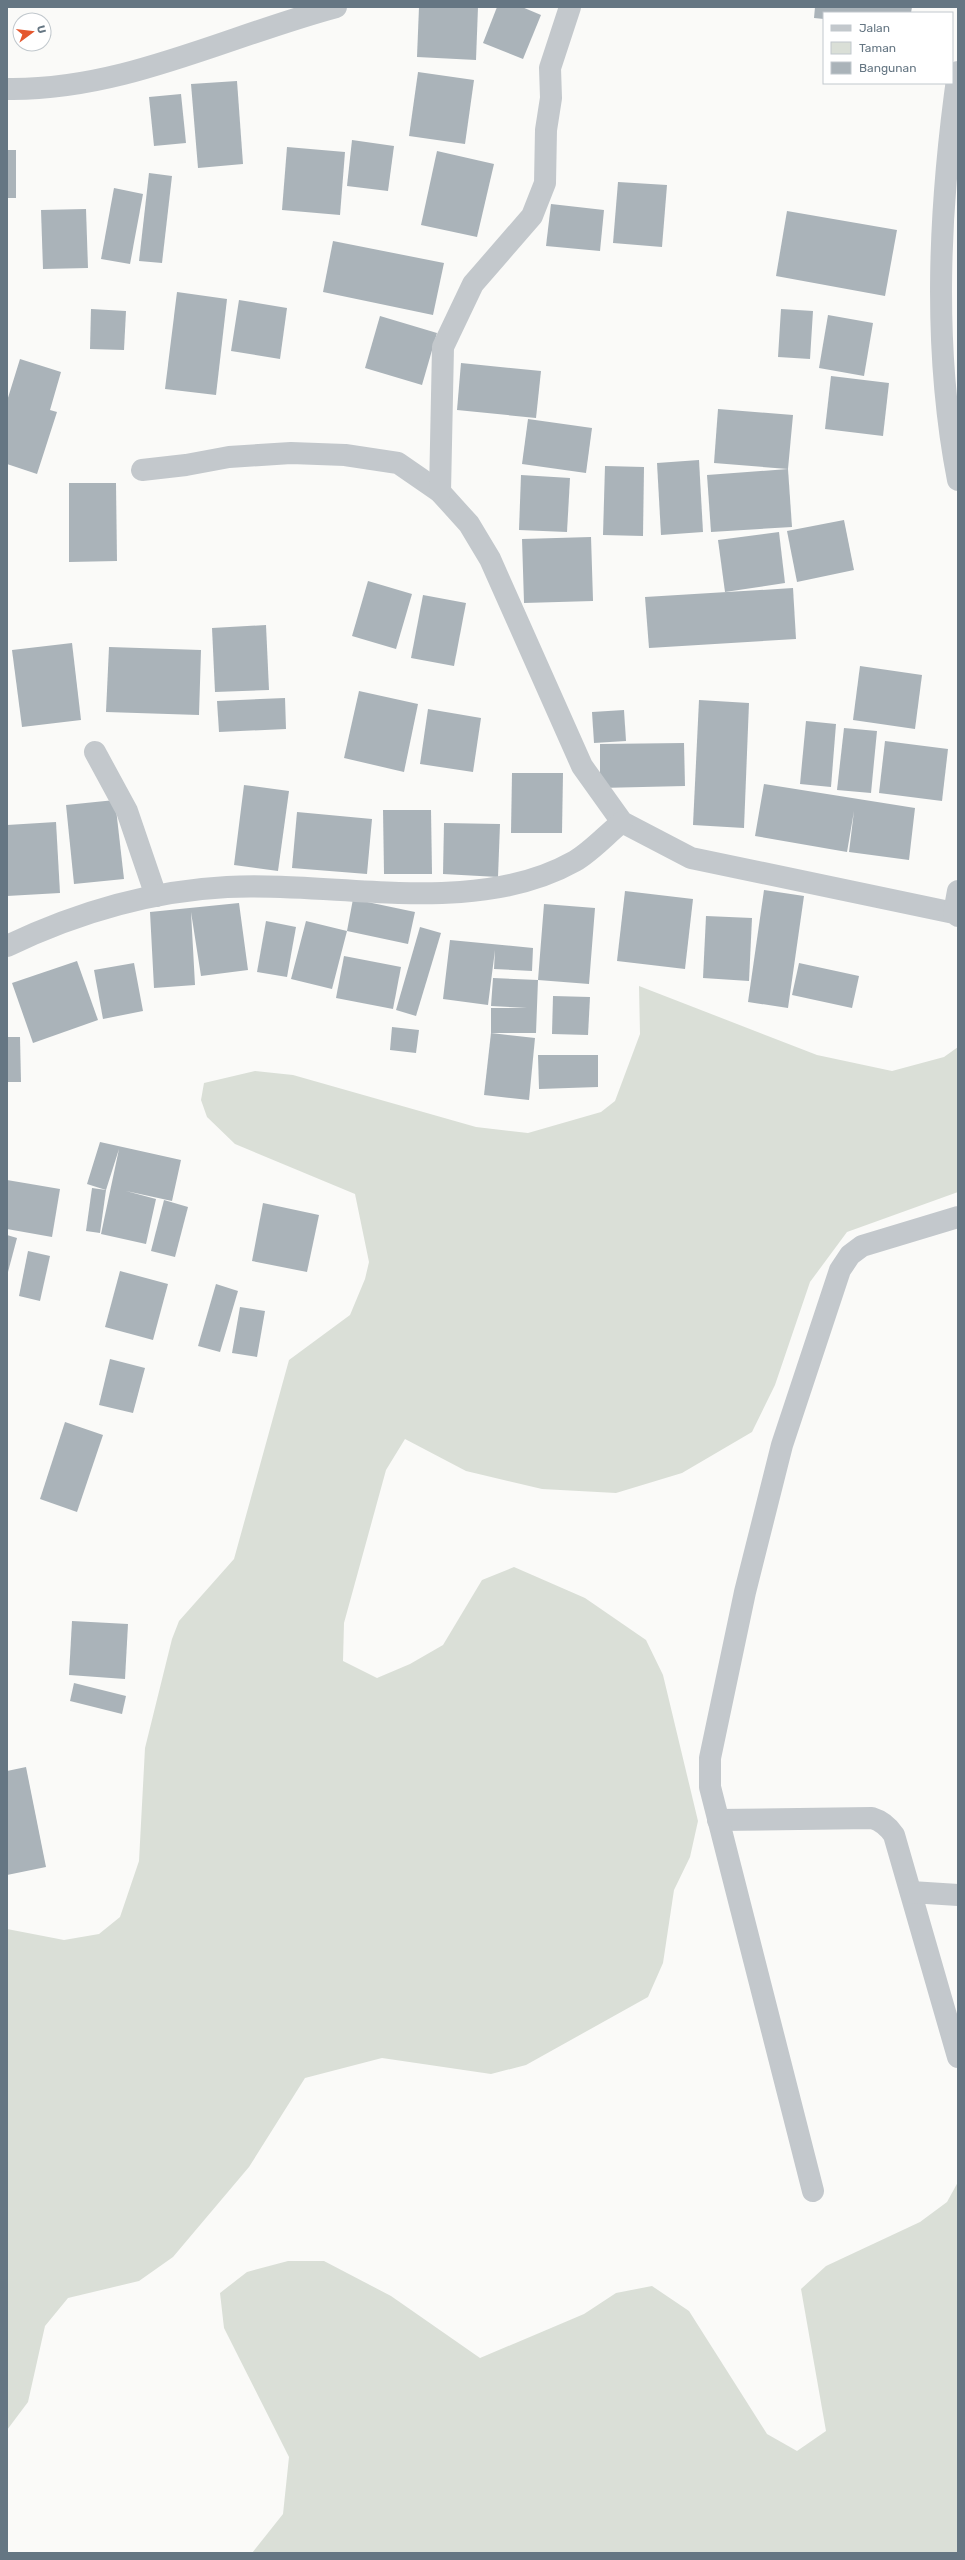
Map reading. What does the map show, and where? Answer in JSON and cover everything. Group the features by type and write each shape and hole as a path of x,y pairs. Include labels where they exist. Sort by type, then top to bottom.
{"street":[{"path":"7,89 73,85 127,74 336,7"},
{"path":"440,492 443,347 473,284 532,216 545,183 546,130 551,98 550,68 570,7"},
{"path":"958,72 948,148 950,224 941,321 952,450 958,480"},
{"path":"142,470 186,465 229,457 291,453 345,455 398,464 440,492 469,524 490,559 582,766 622,822 691,858 956,914 958,891"},
{"path":"95,752 127,811 156,896"},
{"path":"7,946 34,933 97,910 177,891 227,887 298,886 420,892 478,890 528,882 576,860 622,822"},
{"path":"813,2191 710,1787 710,1758 745,1592 782,1445 840,1270 850,1255 862,1246 958,1217"},
{"path":"718,1820 872,1818 881,1820 894,1835 958,2057"},
{"path":"911,1892 958,1895"}],"green space":[{"path":"639,986 817,1055 892,1071 944,1057 958,1047 958,1192 847,1232 810,1282 775,1385 752,1432 682,1473 616,1493 542,1489 466,1471 405,1439 386,1470 344,1623 343,1661 377,1678 410,1664 443,1645 482,1580 514,1567 585,1598 646,1640 663,1675 698,1821 690,1857 674,1890 663,1963 648,1997 526,2065 491,2074 382,2058 305,2078 249,2167 173,2257 139,2281 68,2298 45,2326 28,2402 7,2430 7,1929 64,1940 99,1934 120,1917 139,1861 145,1748 172,1639 179,1621 234,1559 289,1360 350,1315 365,1279 369,1262 355,1194 235,1144 207,1117 201,1100 204,1083 255,1071 293,1075 476,1127 528,1133 601,1112 615,1101 640,1034"},
{"path":"958,2182 958,2553 252,2553 283,2514 289,2457 224,2328 220,2293 247,2272 288,2261 324,2261 391,2296 480,2358 584,2314 616,2293 652,2286 689,2311 767,2434 797,2451 826,2431 801,2289 826,2266 920,2222 947,2202"}],"building":[{"path":"419,7 478,7 476,60 417,57"},
{"path":"497,7 522,7 541,15 523,59 483,43"},
{"path":"815,7 912,7 911,12 823,12 823,19 814,18"},
{"path":"418,72 474,80 465,144 409,136"},
{"path":"237,81 243,164 198,168 191,84"},
{"path":"181,94 186,143 154,146 149,97"},
{"path":"352,140 394,146 388,191 347,186"},
{"path":"287,147 345,152 340,215 282,210"},
{"path":"7,150 16,150 16,198 7,198"},
{"path":"437,151 494,164 477,237 421,225"},
{"path":"149,173 172,176 162,263 139,261"},
{"path":"618,182 667,185 662,247 613,243"},
{"path":"114,188 143,194 130,264 101,259"},
{"path":"551,204 604,210 600,251 546,246"},
{"path":"86,209 88,268 43,269 41,210"},
{"path":"787,211 897,230 885,296 776,276"},
{"path":"333,241 444,263 433,315 323,292"},
{"path":"177,292 227,299 216,395 165,389"},
{"path":"239,300 287,308 280,359 231,351"},
{"path":"91,309 126,311 124,350 90,349"},
{"path":"781,309 813,311 810,359 778,357"},
{"path":"828,315 873,323 864,376 819,368"},
{"path":"380,316 437,333 422,385 365,368"},
{"path":"20,359 61,372 50,410 57,412 37,474 7,464 7,401"},
{"path":"461,363 541,371 536,418 457,410"},
{"path":"831,376 889,383 883,436 825,429"},
{"path":"718,409 793,415 788,469 714,463"},
{"path":"528,419 592,428 586,473 522,464"},
{"path":"699,460 703,532 661,535 657,463"},
{"path":"605,466 644,467 643,536 603,535"},
{"path":"788,469 792,527 711,532 707,475"},
{"path":"521,475 570,478 567,532 519,530"},
{"path":"69,483 116,483 117,561 69,562"},
{"path":"844,520 854,570 797,582 787,531"},
{"path":"779,532 785,583 725,592 718,540"},
{"path":"591,537 593,601 524,603 522,539"},
{"path":"368,581 412,594 396,649 352,636"},
{"path":"793,588 796,639 649,648 645,597"},
{"path":"423,595 466,603 454,666 411,658"},
{"path":"266,625 269,690 215,692 212,628"},
{"path":"72,643 81,720 22,727 12,650"},
{"path":"109,647 201,650 199,715 106,712"},
{"path":"860,666 922,675 915,729 853,720"},
{"path":"359,691 418,704 404,772 344,758"},
{"path":"285,698 286,729 219,732 217,701"},
{"path":"699,700 749,703 744,828 693,825"},
{"path":"428,709 481,718 473,772 420,764"},
{"path":"624,710 626,741 594,743 592,712"},
{"path":"806,721 836,724 831,787 800,784"},
{"path":"844,728 877,731 871,793 837,790"},
{"path":"885,741 948,749 942,801 879,793"},
{"path":"684,743 685,786 600,788 600,744"},
{"path":"512,773 563,773 562,833 511,833"},
{"path":"764,784 915,808 909,860 849,852 854,811 847,852 755,836"},
{"path":"244,785 289,791 278,871 234,865"},
{"path":"115,800 124,879 74,884 66,805"},
{"path":"383,810 431,810 432,874 384,874"},
{"path":"297,812 372,819 367,874 292,868"},
{"path":"56,822 60,893 7,896 7,825"},
{"path":"444,823 500,824 498,877 443,874"},
{"path":"764,890 804,896 788,1008 748,1002"},
{"path":"625,891 693,899 685,969 617,961"},
{"path":"353,899 415,912 408,944 347,931"},
{"path":"239,903 248,970 201,976 191,912 195,985 154,988 150,912"},
{"path":"544,904 595,908 589,984 538,980"},
{"path":"706,916 752,918 749,981 703,978"},
{"path":"266,921 296,927 287,977 257,972"},
{"path":"306,921 347,931 332,989 291,979"},
{"path":"420,927 441,933 416,1016 396,1010"},
{"path":"450,940 533,948 532,971 494,969 495,950 488,1005 443,999"},
{"path":"344,956 401,967 393,1009 336,998"},
{"path":"77,961 98,1020 33,1043 12,983"},
{"path":"134,963 143,1011 103,1019 94,970"},
{"path":"799,963 859,976 852,1008 792,995"},
{"path":"493,978 538,980 536,1033 491,1033 491,1008 527,1008 491,1006"},
{"path":"553,996 590,997 588,1035 552,1034"},
{"path":"392,1027 419,1030 416,1053 390,1050"},
{"path":"491,1033 535,1038 529,1100 484,1095"},
{"path":"7,1037 20,1037 21,1082 7,1082"},
{"path":"538,1055 598,1055 598,1087 539,1089"},
{"path":"100,1142 181,1160 172,1201 126,1191 156,1199 146,1244 101,1234 119,1149 106,1190 87,1184"},
{"path":"7,1180 60,1189 52,1237 7,1229"},
{"path":"92,1188 106,1190 100,1233 86,1231"},
{"path":"164,1200 188,1207 175,1257 151,1251"},
{"path":"263,1203 319,1215 307,1272 252,1261"},
{"path":"7,1235 17,1238 8,1272 7,1272"},
{"path":"28,1251 50,1256 40,1301 19,1296"},
{"path":"120,1271 168,1284 153,1340 105,1327"},
{"path":"216,1284 238,1291 220,1352 198,1346"},
{"path":"240,1307 265,1311 257,1357 232,1353"},
{"path":"110,1359 145,1368 133,1413 99,1405"},
{"path":"65,1422 103,1435 77,1512 40,1499"},
{"path":"72,1621 128,1624 125,1679 69,1675"},
{"path":"74,1683 126,1696 122,1714 70,1701"},
{"path":"26,1767 46,1867 7,1875 7,1771"}]}
